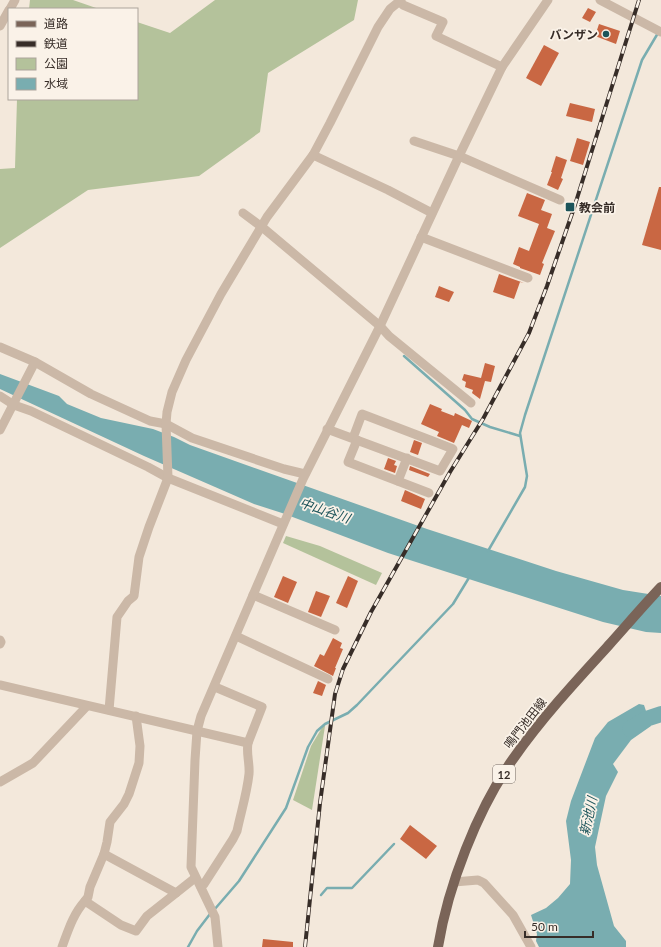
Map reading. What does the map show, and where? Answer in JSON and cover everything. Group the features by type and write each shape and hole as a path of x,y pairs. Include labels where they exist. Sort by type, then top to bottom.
{"main road":[{"name":"鳴門池田線","path":"438,947 454,882 474,831 494,790 512,760 550,711 659,590"}],"street":[{"path":"108,710 117,617 128,601 134,596 139,557 168,475 166,427 172,392 186,360 221,294 267,217 313,155 378,27 390,9 400,0 403,4 443,22 436,36 502,67"},
{"path":"218,947 215,917 211,905 190,867 197,730 201,716 215,687 304,476 380,326 502,67 548,0"},
{"path":"600,0 657,30"},
{"path":"0,26 8,12"},
{"path":"414,141 459,156 560,200"},
{"path":"313,155 388,190 432,213"},
{"path":"243,213 262,226 380,326 389,336 471,403"},
{"path":"421,237 528,278"},
{"path":"0,347 91,394 150,421 192,438 304,476"},
{"path":"0,430 34,364"},
{"path":"0,396 148,467 284,522"},
{"path":"328,429 355,439 407,458 440,471 452,450 362,414 355,439 348,462 429,493"},
{"path":"398,481 407,458"},
{"path":"253,595 335,630"},
{"path":"236,636 328,679"},
{"path":"0,685 248,742"},
{"path":"201,887 237,831 249,775 248,742 262,707 215,687"},
{"path":"0,782 33,763 87,706"},
{"path":"62,947 74,917 88,897 90,887 104,854 110,822 124,804 129,794 139,763 140,746 136,716"},
{"path":"104,854 176,893"},
{"path":"85,901 121,925 136,931 147,916 195,878"},
{"path":"454,882 478,880 484,883 513,914 531,947"}],"green space":[{"path":"30,0 73,0 96,8 29,8"},
{"path":"215,0 358,0 354,20 268,73 260,132 199,176 88,190 0,248 0,169 15,168 17,100 138,100 138,22 170,33"},
{"path":"286,536 320,546 382,573 376,585 283,543"},
{"path":"323,726 325,726 312,810 293,800 311,746"}],"water":[{"name":"中山谷川","path":"0,374 59,396 67,404 101,418 153,429 190,445 427,529 556,571 623,590 661,596 661,633 646,632 603,622 388,553 254,504 144,456 0,389"},
{"path":"639,704 644,705 651,726 631,740 613,764 618,772 606,796 595,847 597,865 614,926 626,941 626,947 539,947 536,941 537,934 531,915 546,908 558,898 570,884 571,860 566,821 571,801 595,738 608,722"}],"building":[{"path":"588,8 596,12 590,22 582,18"},
{"path":"599,24 620,31 616,44 595,36"},
{"path":"544,45 559,53 541,86 526,78"},
{"path":"570,103 595,109 592,122 566,116"},
{"path":"577,138 590,142 583,165 570,161"},
{"path":"556,156 567,160 561,178 563,179 558,190 547,185"},
{"path":"659,187 661,187 661,250 642,245"},
{"path":"527,193 545,200 541,210 552,214 547,228 555,231 542,263 544,264 540,275 513,264 519,247 529,251 539,224 518,216"},
{"path":"499,274 524,283 520,282 514,299 493,292"},
{"path":"439,286 454,292 449,302 435,297"},
{"path":"485,363 495,366 491,382 485,381 480,399 472,393 473,390 465,387 466,382 462,380 464,374 481,378"},
{"path":"430,404 442,409 441,411 454,416 455,413 472,421 469,428 462,425 454,443 437,436 439,432 421,424"},
{"path":"414,440 422,443 418,455 410,452"},
{"path":"388,458 396,461 394,465 397,466 395,473 384,469"},
{"path":"410,466 430,474 428,477 409,470"},
{"path":"405,490 425,499 421,509 401,501"},
{"path":"283,576 297,582 288,603 274,597"},
{"path":"348,576 358,581 347,608 336,603"},
{"path":"316,591 330,596 321,617 308,612"},
{"path":"333,638 342,643 340,648 343,649 333,676 314,666 320,654 324,656"},
{"path":"318,681 326,685 322,696 313,693"},
{"path":"410,825 437,846 426,859 400,839"},
{"path":"263,939 293,942 293,947 262,947"}],"waterway":[{"path":"488,551 525,487 527,476 520,433 525,415 642,60 658,33"},
{"path":"404,356 465,410 472,419 490,427 520,436"},
{"path":"214,910 239,881 286,808 308,747 317,731 325,724 348,713 357,705 453,604 470,576"},
{"name":"新池川","path":"630,729 646,719 661,714"},
{"path":"321,895 327,888 352,888 394,844"},
{"path":"188,947 197,931 210,914"}],"railway":[{"path":"305,947 320,803 335,694 343,669 371,612 450,472 483,419 529,333 574,208 639,0"}],"place":[{"name":"バンザン","path":"606,34"},
{"name":"教会前","path":"570,207"}]}
